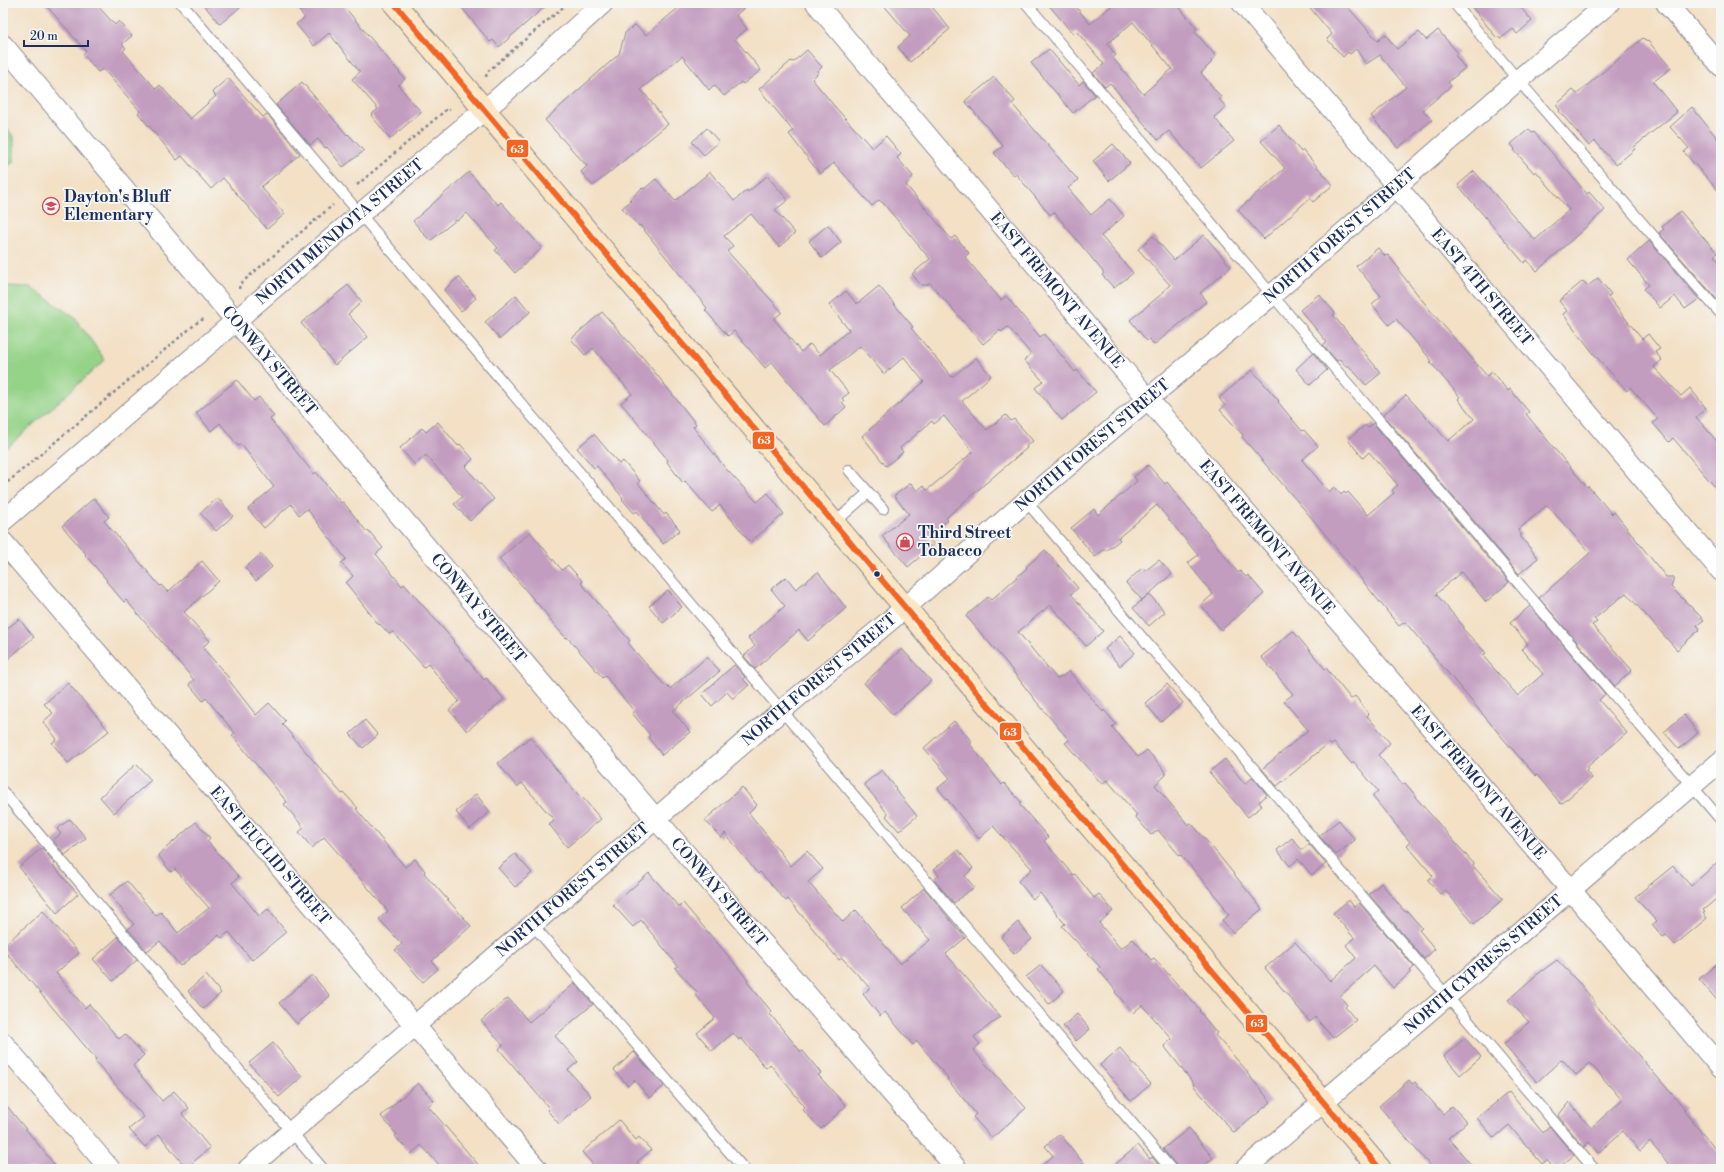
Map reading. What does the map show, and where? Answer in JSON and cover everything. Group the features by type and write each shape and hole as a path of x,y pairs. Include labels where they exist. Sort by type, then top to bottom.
{"street":[{"path":"394,3 1380,1169"},
{"name":"NORTH MENDOTA STREET","path":"3,521 361,213 485,110 604,3"},
{"name":"EAST FREMONT AVENUE","path":"816,3 1148,399 1570,889 1721,1068"},
{"name":"EAST 4TH STREET","path":"1242,3 1721,571"},
{"name":"NORTH FOREST STREET","path":"248,1169 781,711 905,608 1026,501 1272,295 1518,80 1610,3"},
{"path":"1666,3 1721,66"},
{"name":"CONWAY STREET","path":"3,45 656,819 956,1169"},
{"name":"EAST EUCLID STREET","path":"3,542 537,1169"},
{"name":"NORTH CYPRESS STREET","path":"1245,1169 1721,761"},
{"path":"3,1043 110,1169"}],"lane":[{"path":"182,3 1170,1169"},
{"path":"1026,3 1272,295 1721,820"},
{"path":"1454,3 1518,80 1721,314"},
{"path":"848,470 882,509"},
{"path":"834,522 868,493"},
{"path":"1026,501 1594,1169"},
{"path":"3,792 323,1169"},
{"path":"532,924 744,1169"}],"path":[{"path":"485,80 487,72 568,3"},
{"path":"3,486 193,326 204,319"}],"green space":[{"path":"3,124 14,137 14,161 3,171"},
{"path":"3,286 31,287 75,318 105,360 8,447 3,446"}],"building":[{"path":"44,3 95,3 115,25 119,21 132,36 122,44 126,48 123,51 156,89 160,85 190,119 216,96 212,92 228,78 263,117 267,114 300,154 261,187 285,214 267,229 223,178 211,189 182,156 177,160 138,113 140,111 103,69 98,72 83,54 86,51"},
{"path":"202,3 245,3 220,24"},
{"path":"293,3 341,3 405,79 398,85 421,112 390,139 371,115 378,109 352,79 360,72 329,33 314,46 296,24 305,18"},
{"path":"458,3 549,3 499,47 493,40 490,42"},
{"path":"684,3 750,3 736,15 747,29 735,39 761,70 743,84 741,82 724,96 714,85 709,90 682,56 641,89 668,124 593,186 581,172 587,166 545,120 619,54 625,33 635,25 646,35"},
{"path":"882,3 929,3 950,29 910,62 898,47 910,36"},
{"path":"1047,3 1073,3 1090,24 1115,3 1176,3 1197,29 1194,31 1216,56 1201,73 1221,97 1219,99 1226,107 1214,117 1234,141 1201,168 1169,131 1158,140 1110,83 1105,87 1093,73 1104,64 1076,31 1073,34","holes":["1133,22 1172,69 1143,94 1113,58 1116,55 1107,44"]},
{"path":"1306,3 1344,3 1378,41 1385,34 1397,49 1419,32 1426,40 1438,30 1458,53 1455,55 1465,68 1448,82 1451,86 1423,110 1432,120 1398,148 1371,116 1406,87 1380,55 1366,64 1356,49 1350,54 1348,52 1343,57 1327,39 1332,34"},
{"path":"1469,3 1517,3 1532,21 1517,34 1513,29 1500,39 1497,36 1496,37"},
{"path":"1643,38 1647,42 1648,41 1671,68 1653,82 1677,112 1634,147 1635,149 1616,165 1595,141 1589,146 1559,111 1560,110 1556,105 1573,90 1577,94"},
{"path":"1049,49 1079,85 1083,81 1095,95 1073,113 1031,63"},
{"path":"807,50 822,67 812,79 836,108 872,148 886,136 901,154 897,158 913,176 906,185 951,239 955,236 969,253 965,257 1001,300 1006,296 1040,337 1044,334 1075,372 1077,370 1096,392 1062,420 1035,388 1043,381 1024,360 1031,354 1008,327 1001,332 1000,330 983,344 930,283 927,285 921,285 912,274 930,259 883,203 879,200 872,206 834,163 820,174 789,134 793,131 759,89 791,61 793,62"},
{"path":"994,77 1015,101 1012,104 1078,180 1068,188 1091,215 1110,199 1124,216 1101,236 1133,273 1114,288 1102,275 1104,273 1054,212 1050,215 1016,174 1014,176 994,153 1003,146 965,101"},
{"path":"302,82 347,135 348,134 364,151 343,167 327,147 325,148 318,139 310,145 276,105"},
{"path":"1692,107 1721,143 1721,194 1684,152 1689,148 1670,127"},
{"path":"1279,125 1301,152 1303,150 1333,185 1313,202 1310,198 1264,239 1238,210 1285,168 1261,141"},
{"path":"707,128 719,142 704,155 692,142"},
{"path":"1529,129 1532,133 1534,132 1587,194 1589,192 1605,210 1537,271 1527,260 1524,263 1458,185 1474,171 1535,240 1569,210 1536,171 1534,173 1514,150 1515,149 1511,144"},
{"path":"1113,144 1130,163 1109,181 1093,161"},
{"path":"469,172 498,205 501,202 542,248 515,273 495,250 498,248 467,213 430,241 413,221"},
{"path":"710,172 734,201 747,190 748,192 767,176 788,200 775,210 795,233 779,247 751,214 724,236 733,246 727,251 782,312 774,319 801,352 810,344 820,355 849,330 829,305 846,291 857,304 879,286 913,327 911,328 952,377 976,358 991,376 962,401 987,430 1006,415 1011,421 1014,419 1033,441 1026,446 1027,448 946,518 948,520 927,537 934,545 908,567 882,536 909,514 894,496 911,483 917,491 923,486 927,490 973,452 944,416 934,424 932,421 900,448 903,452 886,466 862,436 924,382 904,357 884,374 860,346 830,370 849,393 842,398 844,401 842,402 846,407 825,426 772,362 765,368 734,331 728,336 705,310 707,308 640,225 639,226 622,208 631,201 629,200 642,188 644,189 656,179 675,201"},
{"path":"1680,211 1717,253 1714,256 1721,264 1721,304 1659,233 1664,229 1662,227"},
{"path":"828,225 841,242 822,258 809,241"},
{"path":"1204,235 1231,267 1200,293 1207,301 1154,345 1149,339 1147,341 1130,320 1163,293 1162,292 1170,285 1138,249 1153,236 1174,260"},
{"path":"1649,241 1699,299 1685,309 1675,296 1660,308 1644,289 1649,285 1628,260"},
{"path":"1378,248 1385,256 1388,255 1430,310 1487,376 1492,372 1508,391 1510,389 1529,412 1526,414 1553,447 1612,514 1614,512 1666,577 1674,577 1671,587 1704,620 1697,625 1700,629 1677,650 1626,593 1594,619 1597,622 1592,625 1632,670 1615,686 1539,598 1590,553 1547,505 1518,530 1522,535 1520,536 1538,558 1519,574 1383,415 1406,395 1448,441 1474,419 1458,399 1460,397 1430,362 1432,361 1396,319 1389,325 1372,304 1381,296 1356,266"},
{"path":"459,277 476,298 461,311 444,290"},
{"path":"1598,278 1611,294 1608,297 1642,339 1648,334 1660,349 1655,352 1662,360 1654,367 1681,396 1690,388 1706,408 1696,417 1721,446 1721,494 1673,438 1669,442 1653,423 1658,419 1630,387 1627,391 1594,354 1563,314 1567,311 1559,301 1583,281 1588,286"},
{"path":"348,285 362,302 348,314 368,337 335,365 301,323"},
{"path":"1319,294 1335,313 1333,315 1381,373 1366,385 1348,365 1346,367 1340,359 1337,361 1323,345 1327,342 1300,310"},
{"path":"516,295 530,312 500,339 485,322"},
{"path":"602,312 645,360 696,424 693,427 726,469 757,502 768,493 784,514 750,542 720,505 712,512 685,481 683,483 667,462 668,460 621,403 632,394 593,348 585,355 571,339"},
{"path":"1313,353 1327,370 1310,385 1296,369"},
{"path":"1252,370 1279,401 1278,402 1302,431 1304,430 1318,446 1302,460 1329,492 1334,487 1341,495 1344,492 1346,494 1348,492 1368,515 1394,493 1392,490 1398,485 1369,452 1363,458 1348,440 1365,425 1368,428 1373,423 1509,582 1486,602 1461,572 1436,594 1464,627 1462,628 1486,653 1483,656 1518,696 1543,674 1522,649 1528,644 1510,623 1530,606 1605,694 1599,700 1627,733 1587,767 1588,769 1586,771 1592,778 1561,804 1537,775 1536,776 1506,742 1405,622 1399,626 1316,523 1242,437 1243,435 1220,410 1225,406 1219,398"},
{"path":"237,380 254,401 259,397 274,416 270,419 314,474 316,472 341,503 343,502 367,532 368,530 383,548 376,554 402,586 404,584 454,641 453,642 484,680 486,678 504,699 467,731 449,710 459,701 428,664 424,667 393,632 389,634 380,624 379,625 346,583 353,576 341,563 346,559 307,509 299,515 291,504 264,528 248,509 274,487 241,444 238,446 220,423 211,431 196,413"},
{"path":"438,422 458,446 460,444 473,459 465,467 494,499 470,521 454,504 462,497 426,455 415,465 400,448 422,428 426,432"},
{"path":"594,434 619,464 623,461 640,481 638,483 664,515 666,513 680,530 663,544 637,511 634,513 622,499 623,498 597,466 594,468 577,448"},
{"path":"1148,465 1165,484 1167,482 1238,573 1240,571 1246,577 1248,575 1264,594 1221,630 1201,605 1213,594 1188,563 1198,555 1157,505 1118,538 1120,540 1106,551 1105,549 1095,557 1071,528 1094,509 1098,515 1137,481 1134,477"},
{"path":"94,498 109,517 104,521 160,586 161,585 168,592 202,561 219,581 184,612 210,641 202,647 229,678 228,679 256,715 269,703 285,721 282,724 342,794 344,793 358,808 356,809 405,867 415,859 425,871 424,873 471,926 432,961 438,969 423,982 395,950 402,944 379,919 388,911 324,837 312,848 299,832 304,828 284,804 287,802 232,735 235,733 206,698 203,701 189,684 194,680 126,600 124,602 106,581 107,580 62,526"},
{"path":"218,498 233,516 216,531 200,513"},
{"path":"530,532 562,570 568,565 583,582 581,583 630,641 628,643 665,686 666,685 670,689 707,657 720,671 673,711 690,732 662,755 648,737 650,735 632,713 634,711 605,676 603,678 567,637 566,638 499,559"},
{"path":"1045,550 1078,588 1071,594 1103,631 1086,646 1050,605 1018,632 1057,679 1069,671 1103,712 1104,710 1116,724 1112,727 1138,757 1147,750 1163,769 1166,775 1155,785 1188,825 1191,823 1217,853 1262,909 1233,933 1222,920 1229,915 1222,907 1224,906 1158,830 1151,835 1135,816 1137,815 1107,780 1102,784 1065,743 1069,740 1035,700 1005,661 966,616 988,597 991,600"},
{"path":"261,554 272,567 256,581 245,568"},
{"path":"1159,560 1172,574 1142,600 1126,583 1142,568 1145,571"},
{"path":"818,572 846,608 808,641 799,630 755,669 744,656 755,646 748,638 785,606 771,589 786,577 796,589"},
{"path":"668,590 682,607 663,623 649,606"},
{"path":"1149,594 1165,612 1149,626 1133,608"},
{"path":"19,619 34,637 3,663 3,632"},
{"path":"1293,631 1351,699 1355,696 1369,714 1367,716 1390,743 1378,755 1403,785 1405,783 1417,797 1416,798 1474,864 1473,866 1503,899 1474,924 1445,890 1440,894 1428,880 1433,876 1407,845 1410,842 1373,797 1373,795 1378,791 1354,762 1352,764 1334,743 1331,745 1329,743 1277,786 1262,769 1308,730 1284,701 1293,694 1261,657"},
{"path":"1120,636 1135,653 1120,666 1105,649"},
{"path":"902,649 931,681 893,715 864,683"},
{"path":"734,665 745,677 743,679 749,685 733,699 727,692 712,706 702,694"},
{"path":"68,683 109,731 68,763 52,743 57,739 43,722 53,713 44,704"},
{"path":"1167,684 1183,703 1161,722 1145,703"},
{"path":"1684,715 1698,733 1679,749 1664,732"},
{"path":"365,720 378,735 363,748 350,734"},
{"path":"954,721 972,742 970,744 1002,785 1004,783 1021,802 1019,804 1048,837 1044,841 1073,875 1075,874 1094,898 1099,894 1113,911 1099,923 1121,949 1133,939 1151,960 1154,958 1200,1010 1199,1011 1217,1033 1215,1035 1248,1072 1247,1073 1271,1102 1234,1133 1193,1085 1194,1084 1164,1046 1172,1039 1142,1005 1133,1013 1098,969 1100,967 1062,926 1065,924 1040,893 1033,899 1018,881 1032,869 993,826 979,839 938,788 950,778 924,748"},
{"path":"530,737 581,798 582,797 601,819 567,847 549,824 554,820 522,783 517,787 498,763"},
{"path":"1225,759 1245,784 1253,777 1267,795 1259,802 1262,806 1248,817 1209,772"},
{"path":"136,764 151,780 114,813 100,797"},
{"path":"882,770 917,816 899,831 886,816 888,814 864,784"},
{"path":"742,787 757,805 749,813 791,866 807,851 823,869 808,882 843,922 856,910 900,964 930,940 902,908 924,888 965,938 946,954 1000,1017 974,1037 980,1044 973,1050 1026,1108 992,1138 973,1117 976,1114 917,1041 913,1045 885,1012 880,1016 863,994 870,988 842,958 839,960 788,899 786,901 760,872 758,874 725,833 721,838 705,820"},
{"path":"476,794 490,812 470,829 456,812"},
{"path":"70,819 86,838 65,855 53,840 61,834 57,829"},
{"path":"1339,820 1355,840 1336,855 1319,836"},
{"path":"196,822 210,838 207,841 239,877 232,883 259,916 268,909 286,932 252,960 229,932 221,938 219,935 180,966 160,941 147,951 128,929 134,924 110,895 127,881 156,916 161,912 178,933 209,908 175,869 171,872 158,855"},
{"path":"1292,838 1302,850 1309,844 1326,864 1312,875 1298,859 1290,866 1277,850"},
{"path":"42,848 55,864 53,866 78,894 57,913 19,867"},
{"path":"958,850 973,868 965,876 974,887 954,903 934,880 939,875 934,869"},
{"path":"515,854 532,873 515,887 498,868"},
{"path":"1721,859 1721,895 1703,910 1705,912 1703,913 1707,918 1675,945 1666,935 1663,937 1652,924 1656,921 1635,897 1673,866 1691,886"},
{"path":"649,873 679,907 683,903 725,952 772,1012 770,1014 801,1052 803,1051 821,1073 818,1075 846,1106 821,1129 802,1109 805,1107 770,1064 766,1068 741,1038 739,1040 733,1033 712,1051 697,1033 715,1018 695,994 697,992 675,968 678,966 641,920 633,927 613,905"},
{"path":"1381,883 1405,912 1407,911 1422,928 1419,930 1435,949 1424,959 1369,894"},
{"path":"1349,900 1354,907 1359,903 1414,967 1410,971 1411,972 1393,988 1374,966 1340,996 1347,1005 1345,1007 1356,1020 1333,1038 1315,1017 1310,1022 1265,968 1295,942 1330,981 1356,958 1346,945 1354,938 1333,913"},
{"path":"43,911 79,953 56,973 85,1008 89,1004 119,1039 125,1034 144,1055 133,1066 162,1101 174,1091 189,1108 182,1114 210,1148 186,1168 159,1134 145,1147 129,1129 144,1117 95,1061 96,1059 3,949 3,946"},
{"path":"1018,922 1032,939 1014,954 1001,937"},
{"path":"118,937 137,960 113,981 93,959"},
{"path":"1557,960 1581,985 1595,1002 1594,1004 1685,1109 1683,1110 1721,1156 1721,1169 1673,1169 1650,1142 1640,1151 1623,1131 1598,1153 1589,1142 1584,1147 1558,1116 1569,1102 1591,1128 1622,1100 1590,1063 1576,1075 1562,1059 1537,1082 1504,1044 1529,1022 1508,1000 1535,976"},
{"path":"1721,960 1721,1005 1699,979"},
{"path":"1041,965 1064,991 1049,1004 1026,977"},
{"path":"206,975 221,993 203,1009 188,991"},
{"path":"312,975 330,996 297,1024 279,1003"},
{"path":"575,983 593,1004 555,1036 578,1062 568,1070 591,1096 559,1124 547,1110 549,1108 499,1049 503,1045 481,1021 508,998 529,1022"},
{"path":"1077,1014 1090,1029 1076,1041 1063,1026"},
{"path":"1465,1038 1481,1057 1460,1075 1444,1056"},
{"path":"273,1043 302,1077 279,1097 249,1063"},
{"path":"1120,1048 1151,1084 1131,1101 1100,1065"},
{"path":"634,1052 664,1086 650,1098 634,1080 628,1086 614,1070"},
{"path":"1409,1080 1412,1084 1415,1082 1443,1114 1452,1106 1467,1122 1448,1138 1475,1169 1433,1169 1379,1106"},
{"path":"418,1083 434,1101 428,1106 482,1169 443,1169 421,1145 411,1154 395,1136 397,1135 381,1116"},
{"path":"1509,1092 1543,1133 1549,1126 1574,1155 1557,1169 1554,1169 1547,1160 1542,1164 1509,1125 1494,1138 1477,1118"},
{"path":"3,1101 58,1169 3,1169"},
{"path":"619,1120 636,1140 639,1137 651,1150 637,1162 643,1169 597,1169 582,1152"},
{"path":"1189,1128 1213,1158 1199,1169 1177,1169 1176,1165 1163,1149"},
{"path":"1060,1134 1088,1169 1037,1169 1053,1156 1045,1146"},
{"path":"1138,1145 1150,1159 1152,1157 1162,1169 1110,1169"}],"transit line":[{"name":"63","path":"394,3 1380,1169"}],"place":[{"name":"Dayton's Bluff Elementary","path":"51,206"},
{"name":"Third Street Tobacco","path":"905,542"}]}
